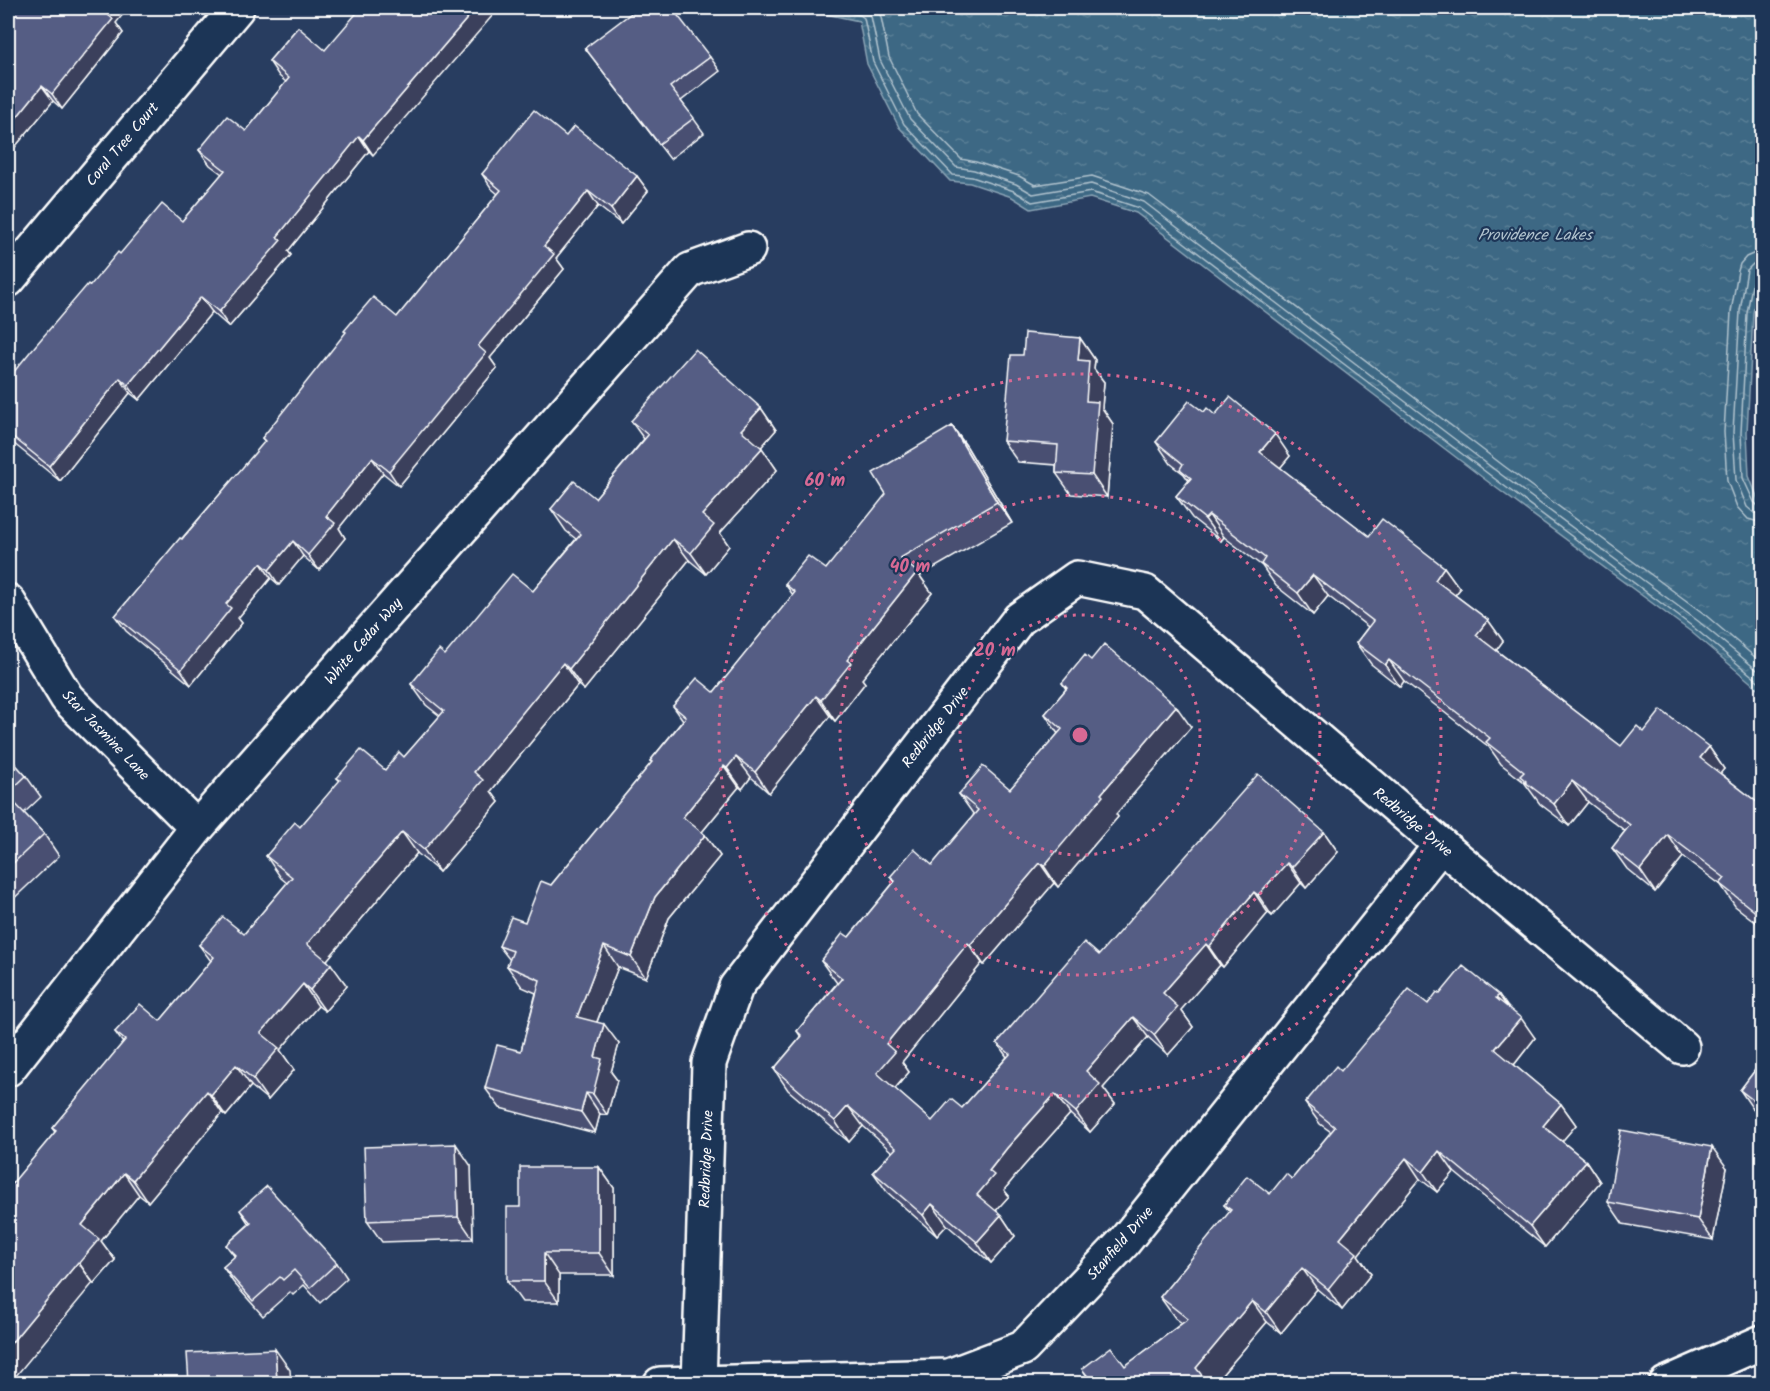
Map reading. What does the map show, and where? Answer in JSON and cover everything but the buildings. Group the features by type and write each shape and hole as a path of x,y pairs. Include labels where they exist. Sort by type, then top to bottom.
{"street":[{"name":"Coral Tree Court","path":"8,280 237,8"},
{"name":"White Cedar Way","path":"8,1069 197,828 690,270 748,249"},
{"name":"Redbridge Drive","path":"699,1383 709,1063 736,987 1019,619 1077,578 1145,592 1682,1047"},
{"name":"Star Jasmine Lane","path":"8,601 67,698 197,828"},
{"name":"Stanfield Drive","path":"660,1383 949,1376 1023,1348 1124,1242 1441,845"},
{"path":"1666,1383 1762,1342"}],"water":[{"name":"Providence Lakes","path":"797,8 1762,8 1762,259 1753,313 1747,432 1749,476 1758,499 1762,503 1762,692 1690,631 1491,484 1136,213 1090,198 1031,209 1012,197 970,183 950,181 899,127 867,64 859,21"}]}
